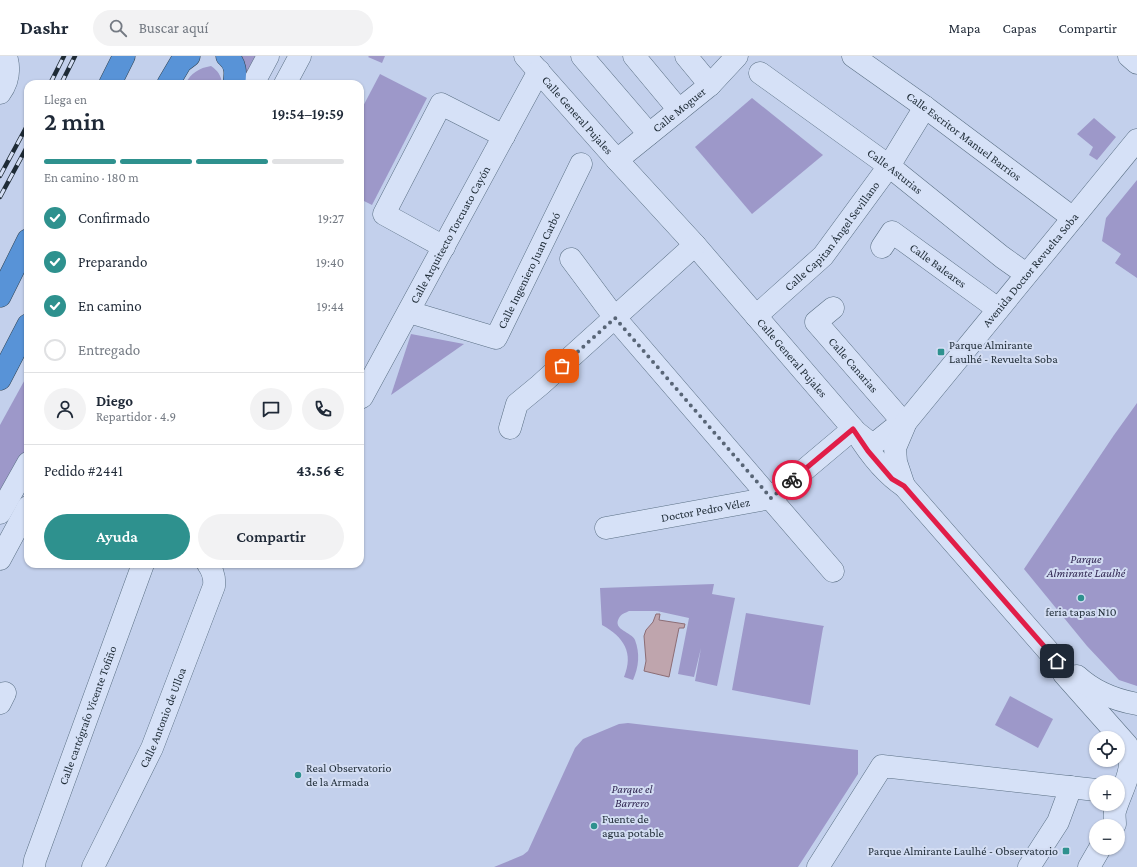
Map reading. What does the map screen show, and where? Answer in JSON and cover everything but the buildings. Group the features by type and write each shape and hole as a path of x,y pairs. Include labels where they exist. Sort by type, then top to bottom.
{"highway":[{"path":"112,80 124,56"},
{"path":"155,80 168,56"},
{"path":"170,80 181,62 189,56"},
{"path":"227,56 232,60 236,71 235,80"},
{"path":"0,296 24,248"},
{"path":"0,379 24,333"}],"street":[{"path":"0,93 4,88 8,76 8,63 6,56"},
{"path":"255,80 268,56"},
{"path":"287,80 300,56"},
{"path":"582,56 649,134"},
{"path":"634,56 679,110"},
{"path":"686,56 710,85"},
{"name":"Calle Moguer","path":"617,160 710,85 737,56"},
{"name":"Calle Escritor Manuel Barrios","path":"854,56 925,107 1073,218"},
{"path":"1129,56 1137,63"},
{"name":"Calle Arquitecto Torcuato Cayón","path":"364,393 504,136 532,64"},
{"name":"Calle General Pujales","path":"532,64 695,245 855,431 868,451 892,479 904,486 1057,661"},
{"name":"Calle Asturias","path":"760,73 889,166 1002,257 1026,274"},
{"path":"444,247 384,214 442,104 504,136"},
{"name":"Calle Capitan Ángel Sevillano","path":"756,316 823,256 889,166 925,107"},
{"name":"Avenida Doctor Revuelta Soba","path":"904,486 896,462 895,448 906,422 1137,140"},
{"name":"Calle Ingeniero Juan Carbó","path":"409,312 496,338 582,164"},
{"name":"Calle Baleares","path":"882,248 892,232 998,310"},
{"path":"510,428 517,404 695,245"},
{"path":"571,259 615,318 833,571"},
{"name":"Calle Canarias","path":"833,308 816,322 896,414 906,422"},
{"path":"855,431 870,443 878,442 893,429 906,422"},
{"name":"Doctor Pedro Vélez","path":"606,528 771,498 855,431"},
{"path":"0,513 24,470"},
{"path":"0,559 20,536 24,521"},
{"name":"Calle cartógrafo Vicente Tofiño","path":"34,867 35,860 142,568"},
{"name":"Calle Antonio de Ulloa","path":"93,867 152,748 214,586 213,571 211,568"},
{"path":"1057,661 1071,670 1085,684 1092,688 1137,704"},
{"path":"1057,661 1064,674 1130,750 1132,756 1126,795 1115,812 1114,819"},
{"path":"818,867 882,766 1089,789"},
{"path":"1029,867 1058,822 1071,787"},
{"path":"1089,867 1096,855"}],"green space":[{"path":"238,56 257,56 245,80 242,80"},
{"path":"385,56 382,63 368,57"},
{"path":"211,66 219,74 221,80 188,80 196,72"},
{"path":"380,74 427,98 372,205 364,201 364,104"},
{"path":"752,98 823,155 752,214 695,147"},
{"path":"1094,118 1116,137 1097,160 1089,155 1093,147 1077,134"},
{"path":"1137,180 1137,278 1115,263 1121,254 1102,241 1106,218"},
{"path":"411,334 464,344 391,395"},
{"path":"24,381 24,457 0,499 0,425"},
{"name":"Parque Almirante Laulhé","path":"1137,403 1137,686 1119,680 1087,646 1024,569"},
{"path":"714,584 712,594 735,598 717,686 695,681 701,648 694,677 678,674 689,618 657,611 629,611 619,618 618,625 620,628 635,640 638,655 637,670 633,680 624,677 628,660 627,653 621,640 602,625 600,588"},
{"path":"746,613 824,626 810,705 732,690"},
{"path":"1010,696 1053,719 1038,748 995,725"},
{"name":"Parque el Barrero","path":"628,723 858,750 858,774 798,867 494,867 523,855 528,851 575,748 583,739 619,724"}],"shaded area":[{"path":"656,614 660,614 659,620 685,624 684,628 679,628 669,677 644,671 646,661 644,636"}],"railway":[{"path":"52,80 64,56"},
{"path":"63,80 75,56"},
{"path":"0,176 24,131"},
{"path":"0,197 24,152"}],"way so far":[{"path":"562,366 615,318 771,498 792,480"}],"place":[{"name":"Parque Almirante Laulhé - Revuelta Soba","path":"941,352"},
{"name":"feria tapas N10","path":"1081,598"},
{"name":"Real Observatorio de la Armada","path":"298,775"},
{"name":"Fuente de agua potable","path":"594,826"},
{"name":"Parque Almirante Laulhé - Observatorio","path":"1066,851"}],"route":[{"path":"792,480 853,429 868,451 892,479 904,486 1057,661"}]}
